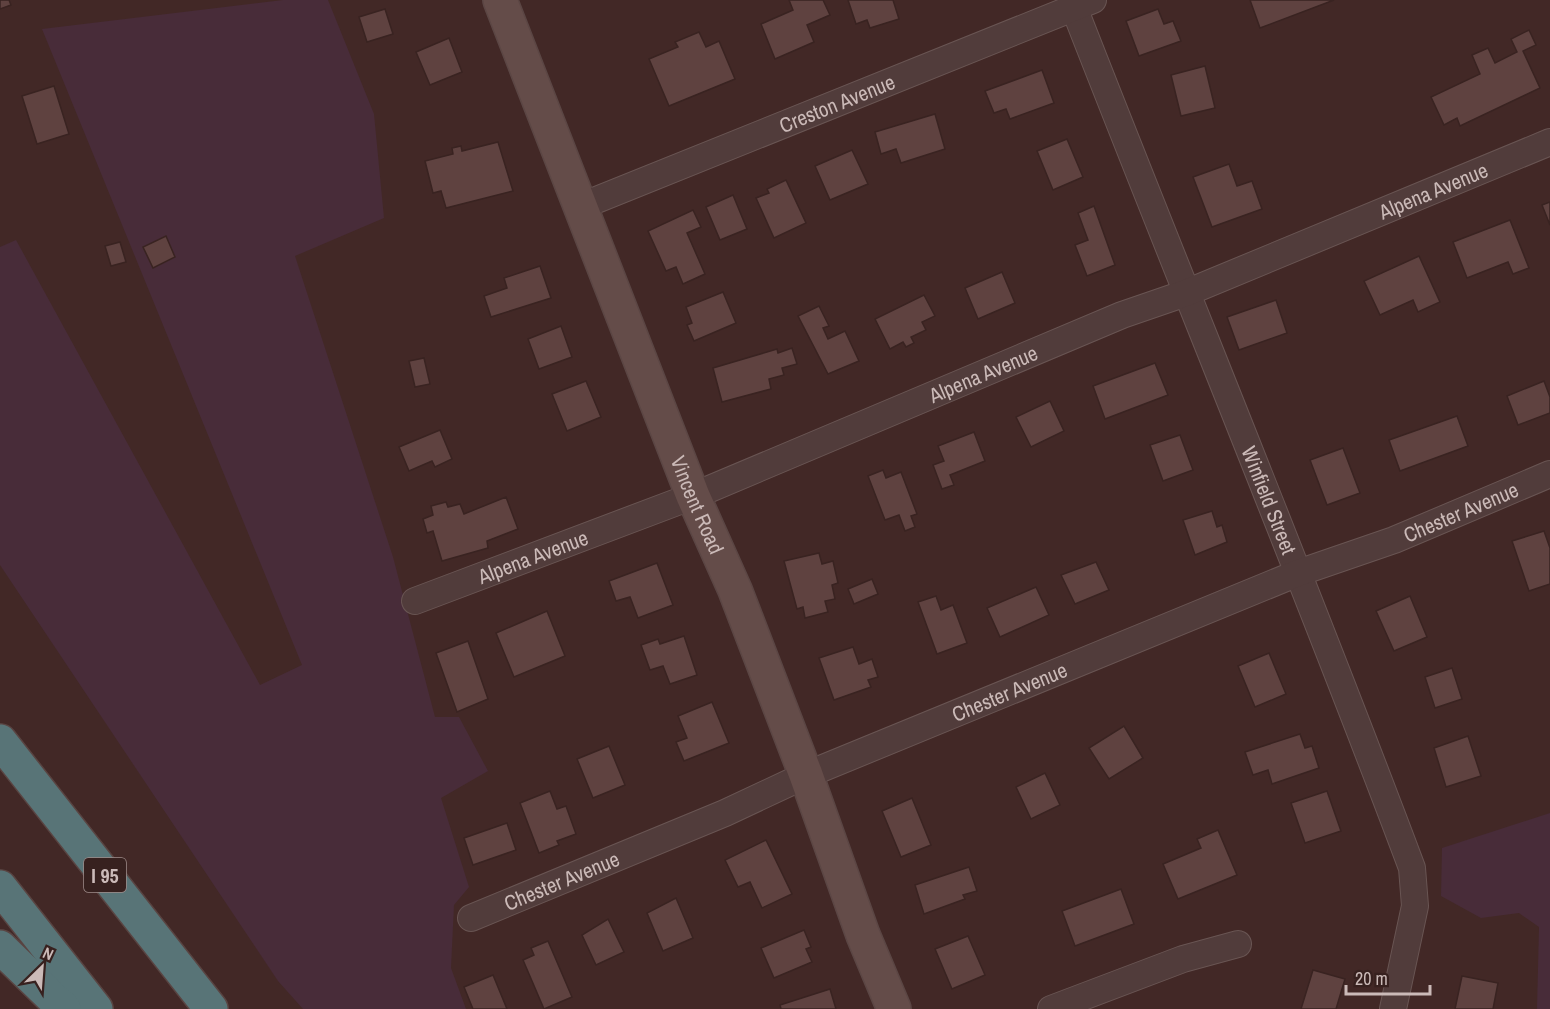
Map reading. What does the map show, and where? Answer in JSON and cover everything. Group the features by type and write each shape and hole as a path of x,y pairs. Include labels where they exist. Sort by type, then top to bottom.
{"highway":[{"name":"I 95","path":"0,741 211,1009"},
{"path":"0,887 96,1009"},
{"path":"0,947 64,1009"}],"street":[{"name":"Vincent Road","path":"500,0 693,496 735,590 806,775 863,935 894,1009"},
{"name":"Creston Avenue","path":"579,207 1079,3"},
{"name":"Winfield Street","path":"1079,3 1186,293 1242,428 1412,868 1414,906 1393,1009"},
{"name":"Alpena Avenue","path":"415,601 693,496 1122,315 1186,293 1550,142"},
{"name":"Chester Avenue","path":"471,918 724,813 806,775 1298,573 1394,540 1550,474"},
{"path":"1051,1009 1183,959 1238,944"}],"shaded area":[{"path":"283,0 328,0 374,114 384,218 295,256 393,557 435,717 459,717 488,771 441,798 469,887 454,905 451,968 466,1009 303,1009 278,981 0,565 0,247 16,240 260,685 302,665 42,29"},
{"path":"1550,813 1550,1009 1537,1009 1539,927 1519,913 1481,918 1441,896 1442,848"}],"building":[{"path":"0,0 9,0 11,5 0,9"},
{"path":"789,0 823,0 830,15 807,25 814,42 775,59 761,24 793,10"},
{"path":"848,0 893,0 899,19 870,28 867,20 856,24"},
{"path":"1250,0 1334,0 1260,28"},
{"path":"385,9 393,34 367,42 359,17"},
{"path":"1158,9 1164,24 1173,21 1181,41 1139,56 1126,21"},
{"path":"1529,30 1536,45 1523,51 1540,88 1460,126 1457,118 1444,125 1431,97 1480,74 1472,55 1488,48 1495,63 1517,52 1511,39"},
{"path":"699,32 706,47 719,41 735,79 669,106 649,59 678,47 675,42"},
{"path":"449,38 462,72 430,85 416,52"},
{"path":"1205,66 1215,108 1181,116 1171,75"},
{"path":"1042,70 1054,103 1010,119 1006,109 994,113 985,91"},
{"path":"54,86 69,134 37,144 22,96"},
{"path":"935,114 945,149 901,163 896,149 881,154 875,132"},
{"path":"1067,139 1083,177 1053,190 1037,151"},
{"path":"498,142 513,191 446,208 441,191 433,193 425,161 453,154 452,148 461,146 462,151"},
{"path":"852,150 868,184 830,200 815,166"},
{"path":"1229,164 1237,186 1252,181 1262,209 1212,227 1193,177"},
{"path":"786,180 806,223 774,238 756,198 769,193 767,189"},
{"path":"733,195 747,229 720,240 706,207"},
{"path":"1550,202 1550,225 1542,205"},
{"path":"1094,206 1115,265 1087,276 1075,245 1088,240 1078,213"},
{"path":"693,210 701,227 687,233 705,274 683,284 676,267 666,271 648,231"},
{"path":"1510,220 1529,268 1513,274 1508,262 1467,278 1453,242"},
{"path":"166,236 175,257 153,268 143,247"},
{"path":"120,242 126,262 111,266 105,246"},
{"path":"1419,256 1440,302 1418,312 1413,300 1380,315 1364,281"},
{"path":"540,266 551,298 491,317 484,296 507,288 504,278"},
{"path":"1002,272 1015,303 978,319 965,288"},
{"path":"723,292 736,323 694,341 687,325 692,323 686,307"},
{"path":"924,295 935,316 922,322 926,330 911,337 914,343 906,347 903,342 890,349 875,319"},
{"path":"1276,300 1287,333 1239,350 1227,317"},
{"path":"819,306 829,326 823,328 828,339 845,331 859,361 828,374 798,316"},
{"path":"561,326 572,357 539,369 528,339"},
{"path":"792,348 797,364 782,368 784,375 769,379 771,389 722,402 713,368 777,349 778,353"},
{"path":"424,358 430,384 415,387 409,361"},
{"path":"1155,363 1168,395 1105,419 1093,386"},
{"path":"586,381 601,417 567,431 552,394"},
{"path":"1544,381 1550,397 1550,413 1518,425 1507,396"},
{"path":"1050,401 1064,431 1031,447 1016,417"},
{"path":"1457,416 1468,446 1400,471 1389,440"},
{"path":"440,430 452,459 435,467 432,461 409,471 399,447"},
{"path":"974,432 985,461 950,475 954,485 942,489 933,465 944,461 938,446"},
{"path":"1180,435 1193,470 1163,481 1150,445"},
{"path":"1343,448 1360,493 1327,505 1310,460"},
{"path":"883,470 886,478 901,472 917,514 911,516 915,527 905,531 899,515 885,520 868,476"},
{"path":"506,497 518,529 487,541 488,548 442,561 433,531 427,533 423,519 433,515 431,506 446,502 448,507 460,504 464,514"},
{"path":"1212,511 1217,527 1222,525 1227,542 1195,555 1183,520"},
{"path":"1544,531 1550,548 1550,584 1529,591 1512,541"},
{"path":"819,553 822,564 833,561 838,583 832,585 835,599 825,601 828,612 805,618 803,607 797,609 784,561"},
{"path":"1096,562 1109,590 1075,604 1061,575"},
{"path":"657,563 673,605 638,618 630,597 616,601 609,581"},
{"path":"872,579 878,594 854,604 848,589"},
{"path":"1036,587 1049,615 1000,637 987,608"},
{"path":"936,596 941,610 953,605 967,643 937,654 918,602"},
{"path":"1410,596 1427,637 1394,651 1376,611"},
{"path":"547,611 565,656 514,677 496,633"},
{"path":"684,636 697,675 670,684 663,666 650,670 641,645 658,639 660,644"},
{"path":"468,641 488,699 457,712 436,653"},
{"path":"853,647 859,664 872,659 878,677 868,680 871,687 834,700 819,658"},
{"path":"1269,653 1286,694 1255,707 1238,666"},
{"path":"1452,668 1462,699 1435,708 1425,677"},
{"path":"712,702 729,743 684,761 676,742 687,738 678,716"},
{"path":"1124,726 1143,758 1109,779 1089,748"},
{"path":"1300,734 1305,748 1312,746 1319,768 1272,784 1268,770 1253,775 1245,752"},
{"path":"1468,736 1481,776 1446,787 1434,748"},
{"path":"609,746 625,785 593,798 577,759"},
{"path":"1045,773 1060,805 1031,819 1016,787"},
{"path":"550,791 557,809 566,806 576,834 557,841 559,845 539,853 520,803"},
{"path":"1327,791 1341,831 1305,843 1291,803"},
{"path":"912,798 931,845 901,857 882,811"},
{"path":"507,823 516,850 473,865 464,838"},
{"path":"1218,830 1237,875 1178,899 1163,864 1201,848 1197,839"},
{"path":"766,840 792,894 762,908 750,882 738,887 725,860"},
{"path":"969,867 977,891 963,895 965,899 924,914 915,885"},
{"path":"1121,889 1134,924 1075,946 1062,911"},
{"path":"676,898 693,938 663,951 647,913"},
{"path":"608,919 624,952 596,965 582,935"},
{"path":"804,930 811,947 806,949 812,962 774,978 761,948"},
{"path":"968,936 985,975 952,989 935,949"},
{"path":"548,941 572,997 544,1009 523,960 534,955 531,948"},
{"path":"1313,970 1345,979 1336,1009 1301,1009"},
{"path":"493,975 507,1009 473,1009 464,987"},
{"path":"1462,976 1498,983 1493,1009 1455,1009"},
{"path":"830,989 836,1009 781,1009 780,1005"}]}
